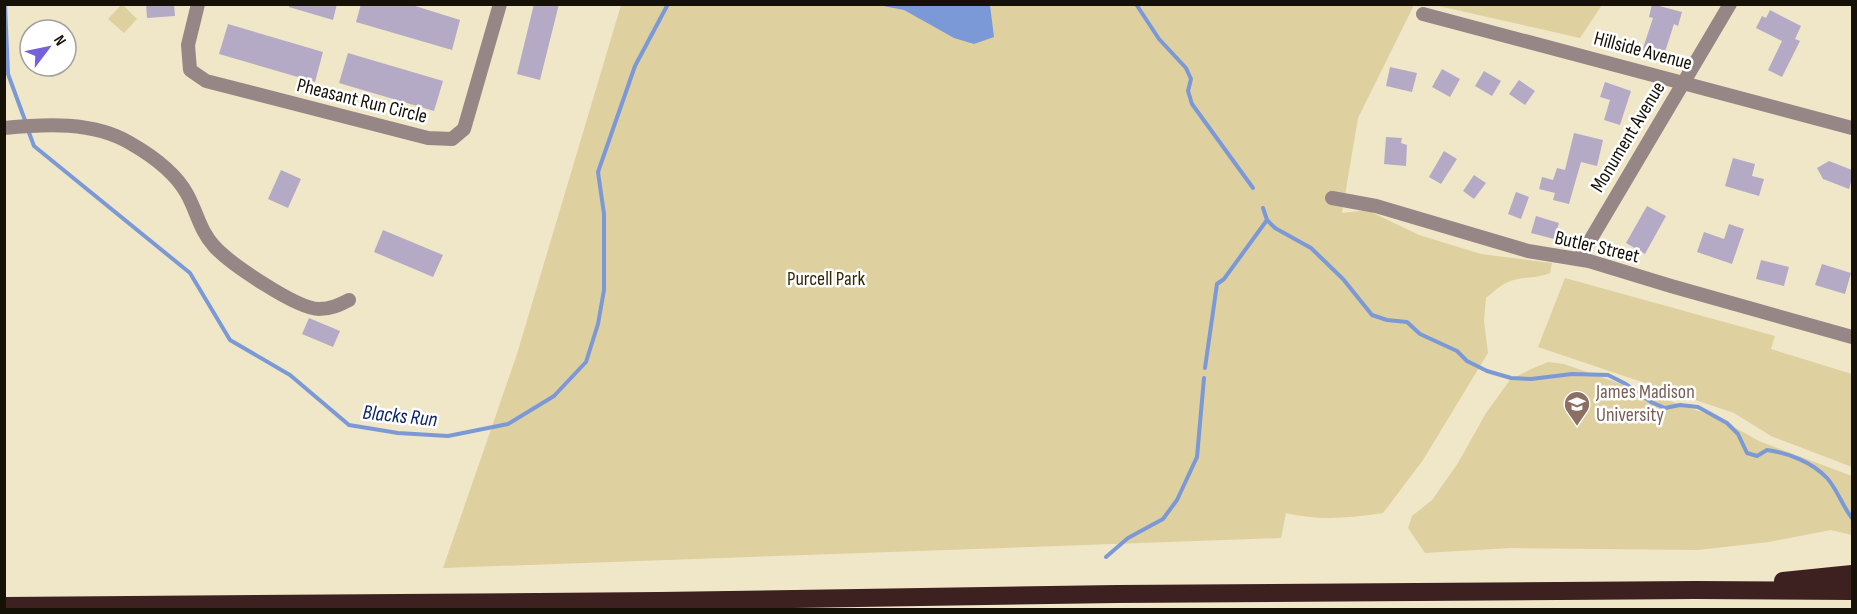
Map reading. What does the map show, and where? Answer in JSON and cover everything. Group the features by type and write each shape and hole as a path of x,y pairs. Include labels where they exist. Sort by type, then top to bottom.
{"highway":[{"path":"1695,590 1852,574"},
{"path":"4,606 163,607 870,596 1852,591"}],"street":[{"name":"Pheasant Run Circle","path":"198,4 188,45 190,70 206,81 428,138 452,139 464,129 500,4"},
{"name":"Monument Avenue","path":"1579,259 1730,4"},
{"name":"Hillside Avenue","path":"1423,14 1852,128"},
{"path":"4,128 40,126 88,128 115,135 154,159 178,182 187,194 204,232 217,250 284,295 305,306 320,309 336,307 349,300"},
{"name":"Butler Street","path":"1332,198 1376,206 1528,251 1579,259 1852,337"}],"green space":[{"path":"122,4 137,19 124,33 108,19"},
{"path":"1602,4 1580,38 1434,5"},
{"name":"Purcell Park","path":"621,5 1414,5 1358,118 1342,213 1367,210 1419,235 1481,254 1552,263 1550,273 1511,281 1486,298 1484,321 1488,353 1423,460 1383,513 1334,518 1286,513 1281,538 443,568 517,354"},
{"path":"1565,278 1775,336 1771,349 1852,374 1852,467 1771,436 1734,413 1538,347"},
{"path":"1548,362 1564,364 1716,417 1759,441 1852,476 1852,535 1831,530 1769,542 1698,550 1511,548 1425,553 1408,528 1412,516 1432,500 1458,463 1486,413 1510,380"}],"water":[{"path":"878,5 990,5 994,37 974,44 954,38 904,10"}],"building":[{"path":"146,4 174,4 175,16 147,18"},
{"path":"289,4 337,4 333,20 289,7"},
{"path":"361,4 409,4 460,20 452,50 356,22"},
{"path":"534,4 559,4 540,80 517,74"},
{"path":"1652,4 1682,12 1678,26 1674,24 1663,58 1642,51 1653,18 1649,17"},
{"path":"1770,10 1801,26 1795,39 1800,41 1782,77 1768,70 1782,41 1756,28 1762,16 1766,18"},
{"path":"228,24 323,52 315,82 219,54"},
{"path":"348,53 443,81 434,111 339,83"},
{"path":"1390,67 1417,73 1412,92 1386,86"},
{"path":"1442,69 1460,79 1450,97 1432,87"},
{"path":"1484,71 1501,81 1492,96 1475,86"},
{"path":"1519,80 1535,91 1525,105 1509,94"},
{"path":"1605,82 1631,91 1620,125 1604,120 1610,100 1600,97"},
{"path":"1574,133 1603,140 1597,166 1581,162 1569,204 1553,200 1555,193 1539,189 1542,177 1553,180 1557,168 1565,170"},
{"path":"1386,137 1402,138 1401,143 1407,145 1406,166 1384,164"},
{"path":"1444,151 1457,159 1441,184 1429,177"},
{"path":"1733,158 1755,164 1752,176 1764,179 1759,196 1725,186"},
{"path":"1829,161 1852,170 1849,189 1823,179 1817,168"},
{"path":"281,170 301,179 288,208 268,199"},
{"path":"1474,175 1486,183 1474,199 1463,191"},
{"path":"1516,192 1529,197 1521,219 1508,214"},
{"path":"1647,206 1666,216 1645,254 1626,243"},
{"path":"1536,216 1559,223 1554,239 1531,233"},
{"path":"1729,224 1744,229 1732,264 1697,252 1704,232 1724,239"},
{"path":"383,230 443,255 433,277 374,252"},
{"path":"1761,260 1789,267 1784,286 1756,279"},
{"path":"1822,264 1851,273 1845,294 1815,285"},
{"path":"309,318 340,331 333,347 302,334"}],"waterway":[{"name":"Blacks Run","path":"5,4 8,74 26,123"},
{"name":"Blacks Run","path":"28,130 34,146 190,273 230,340 290,375 349,425 398,433 448,436 508,424 554,396 586,362 598,324 604,290 604,214 598,172 635,66 668,4"},
{"path":"1136,4 1159,39 1186,68 1191,79 1188,91 1192,104 1253,188"},
{"path":"1263,208 1267,220 1275,228 1311,248 1343,279 1372,315 1387,320 1407,322 1420,334 1457,351 1467,361 1487,371 1511,378 1531,379 1572,374 1608,375 1626,384 1651,402 1665,408 1680,405 1698,407 1727,423 1738,434 1747,453 1757,456 1767,450 1775,451 1799,459 1821,472 1831,482 1852,518"},
{"path":"1205,368 1217,284 1224,279 1267,220"},
{"path":"1106,557 1128,538 1163,519 1177,500 1197,457 1204,378"}],"place":[{"name":"James Madison University","path":"1577,427"}]}
